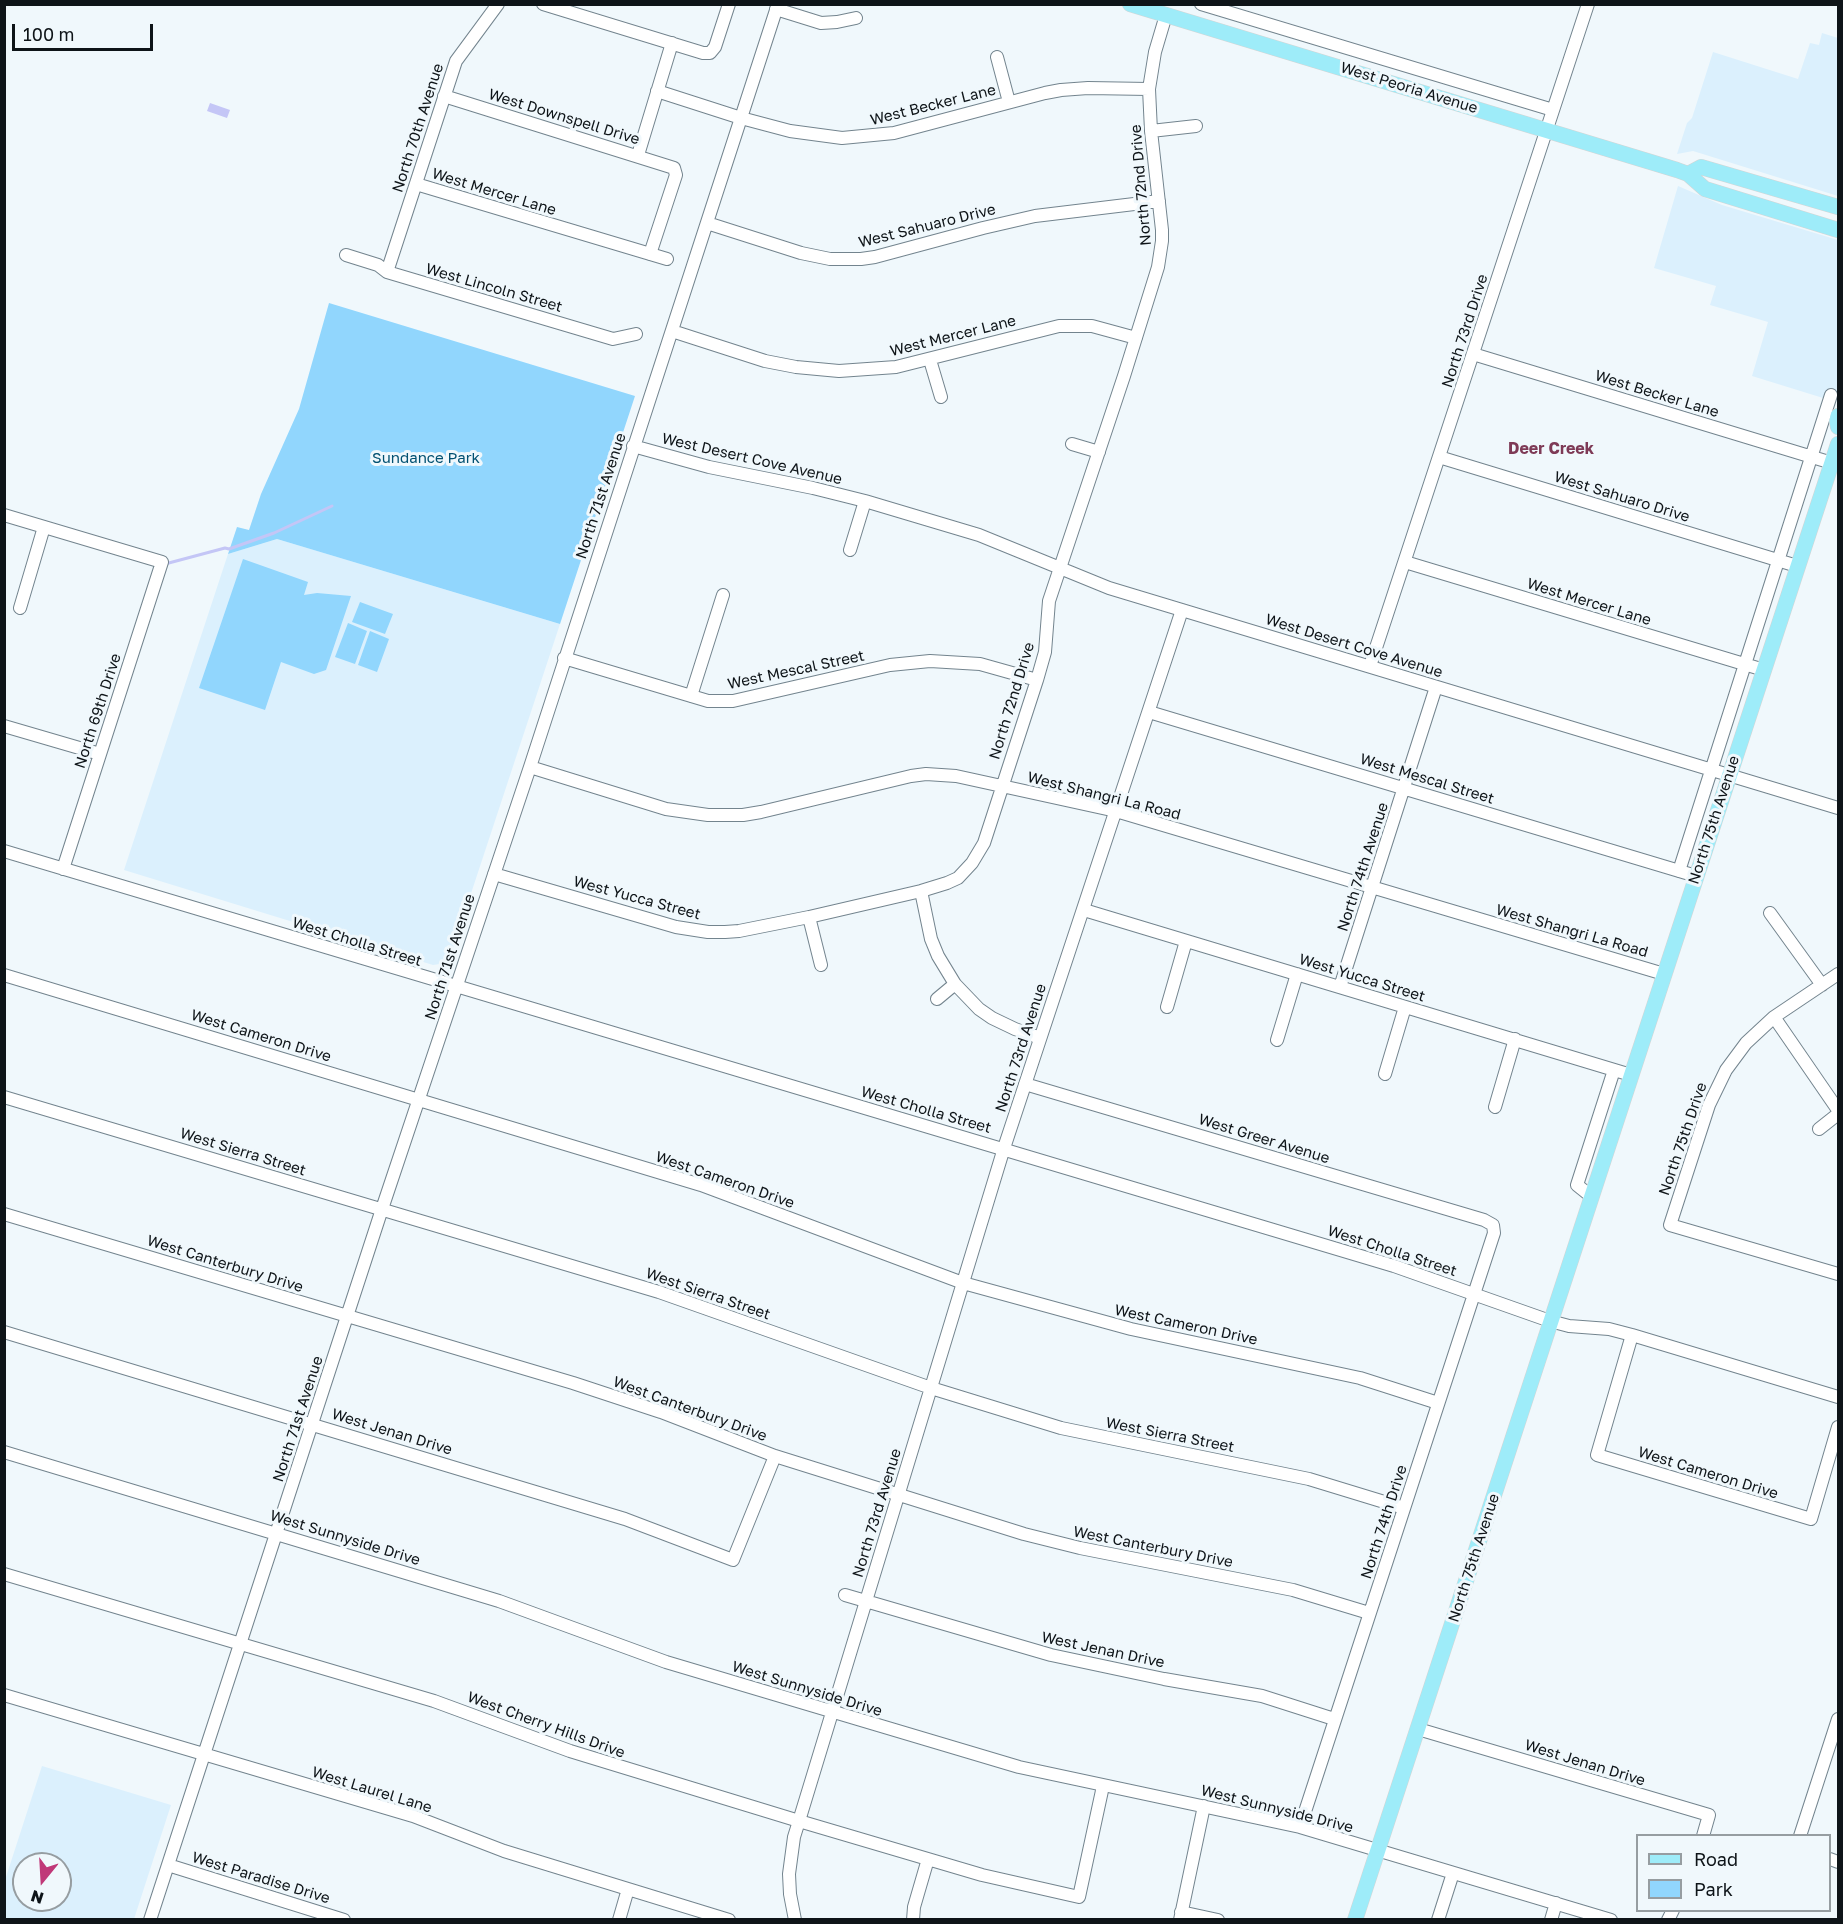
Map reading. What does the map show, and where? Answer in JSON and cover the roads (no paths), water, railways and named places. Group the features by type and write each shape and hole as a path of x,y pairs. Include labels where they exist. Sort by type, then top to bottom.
{"main road":[{"name":"West Peoria Avenue","path":"1130,4 1688,174 1705,189 1839,230"},
{"name":"West Peoria Avenue","path":"1688,174 1701,167 1839,207"},
{"path":"1739,200 1745,179"},
{"path":"1839,416 1837,421 1839,426"},
{"name":"North 75th Avenue","path":"1355,1920 1797,566 1839,444"}],"street":[{"name":"North 70th Avenue","path":"387,272 456,61 498,4"},
{"path":"543,4 703,53 710,53 715,47 729,4"},
{"name":"West Peoria Avenue","path":"1201,4 1553,110"},
{"name":"North 73rd Drive","path":"1370,666 1588,4"},
{"path":"777,7 821,23 856,18"},
{"name":"North 71st Avenue","path":"150,1920 382,1209 530,767 777,7"},
{"name":"North 72nd Drive","path":"921,891 958,878 972,863 984,843 1045,652 1049,601 1136,338 1161,254 1162,230 1151,131 1149,89 1155,52 1166,15"},
{"path":"638,155 672,43"},
{"path":"997,57 1009,102"},
{"name":"West Becker Lane","path":"657,91 790,131 842,138 894,133 1044,93 1074,88 1149,89"},
{"name":"West Downspell Drive","path":"444,96 674,168 676,176 650,254"},
{"path":"1151,131 1196,126"},
{"name":"West Mercer Lane","path":"416,184 667,260"},
{"name":"West Sahuaro Drive","path":"707,224 801,253 830,259 861,259 991,225 1035,216 1159,201"},
{"name":"West Lincoln Street","path":"346,255 378,265 387,272 613,339 636,334"},
{"name":"West Mercer Lane","path":"672,331 765,361 803,368 859,371 930,360 1059,326 1092,326 1136,338"},
{"name":"West Becker Lane","path":"1473,354 1832,463"},
{"path":"930,360 941,397"},
{"name":"North 75th Avenue","path":"1680,871 1831,395"},
{"path":"1072,444 1099,452"},
{"name":"West Desert Cove Avenue","path":"633,446 708,468 813,488 865,501 979,535 1109,588 1839,808"},
{"name":"West Sahuaro Drive","path":"1439,457 1797,566"},
{"path":"850,550 865,501"},
{"path":"4,515 44,527 20,608"},
{"name":"North 69th Drive","path":"44,527 162,562 63,869"},
{"name":"West Mercer Lane","path":"1405,562 1764,670"},
{"path":"691,696 723,595"},
{"name":"North 73rd Avenue","path":"793,1919 789,1874 798,1821 1004,1149 1182,610"},
{"name":"West Mescal Street","path":"564,658 708,701 733,701 890,665 930,661 980,664 1037,680"},
{"name":"North 74th Avenue","path":"1340,987 1436,687"},
{"name":"West Mescal Street","path":"1149,712 1696,876"},
{"path":"4,726 100,754"},
{"name":"West Shangri La Road","path":"530,767 666,809 708,815 742,815 761,812 895,779 926,774 956,776 1116,811 1664,974"},
{"name":"West Cholla Street","path":"4,851 1394,1266 1550,1321 1578,1327 1610,1329 1839,1397"},
{"name":"West Yucca Street","path":"494,874 676,927 700,931 739,931 921,891"},
{"path":"921,891 938,956 955,984 979,1009 992,1018 1040,1038"},
{"name":"West Yucca Street","path":"1083,910 1631,1075"},
{"path":"1770,913 1822,985"},
{"path":"809,917 821,965"},
{"path":"1167,1007 1186,941"},
{"path":"1277,1040 1297,974"},
{"name":"North 75th Drive","path":"1839,974 1774,1017 1746,1043 1725,1070 1709,1105 1670,1225 1839,1274"},
{"name":"West Cameron Drive","path":"4,975 701,1185 963,1283 1131,1329 1360,1378 1438,1402"},
{"path":"937,999 955,984"},
{"path":"1385,1074 1405,1007"},
{"path":"1774,1017 1839,1112 1819,1129"},
{"path":"1495,1107 1515,1039"},
{"path":"1592,1197 1577,1185 1614,1070"},
{"name":"West Greer Avenue","path":"1025,1084 1484,1220 1493,1225"},
{"name":"West Sierra Street","path":"4,1097 660,1292 931,1388 1061,1428 1309,1479 1404,1508"},
{"name":"West Canterbury Drive","path":"4,1214 573,1383 661,1412 775,1456 1023,1534 1069,1546 1293,1590 1369,1613"},
{"name":"North 74th Drive","path":"1300,1827 1494,1233 1493,1225"},
{"name":"West Jenan Drive","path":"4,1332 625,1519 733,1560 775,1456"},
{"name":"West Cameron Drive","path":"1632,1335 1597,1455 1811,1519 1839,1427"},
{"name":"West Sunnyside Drive","path":"4,1452 499,1601 666,1662 1018,1767 1300,1827 1611,1920"},
{"name":"West Cherry Hills Drive","path":"4,1574 434,1701 580,1754 798,1821 982,1875 1079,1897 1103,1786"},
{"name":"North 73rd Avenue","path":"845,1595 866,1602"},
{"name":"West Jenan Drive","path":"866,1602 1051,1655 1164,1679 1262,1696 1334,1719"},
{"name":"West Laurel Lane","path":"4,1695 413,1816 504,1851 729,1920"},
{"path":"1801,1834 1839,1719"},
{"name":"West Jenan Drive","path":"1418,1729 1709,1815 1704,1834"},
{"path":"1204,1806 1180,1916 1218,1920"},
{"path":"913,1920 914,1907 928,1859"},
{"name":"West Paradise Drive","path":"168,1865 344,1920"},
{"path":"1438,1920 1453,1873"},
{"path":"619,1920 628,1889"},
{"path":"1551,1920 1557,1903"}],"waterway":[{"path":"165,564 225,548 229,549 274,533 332,506"}],"district":[{"name":"Deer Creek","path":"1551,449"}],"park label":[{"name":"Sundance Park","path":"426,458"}]}
